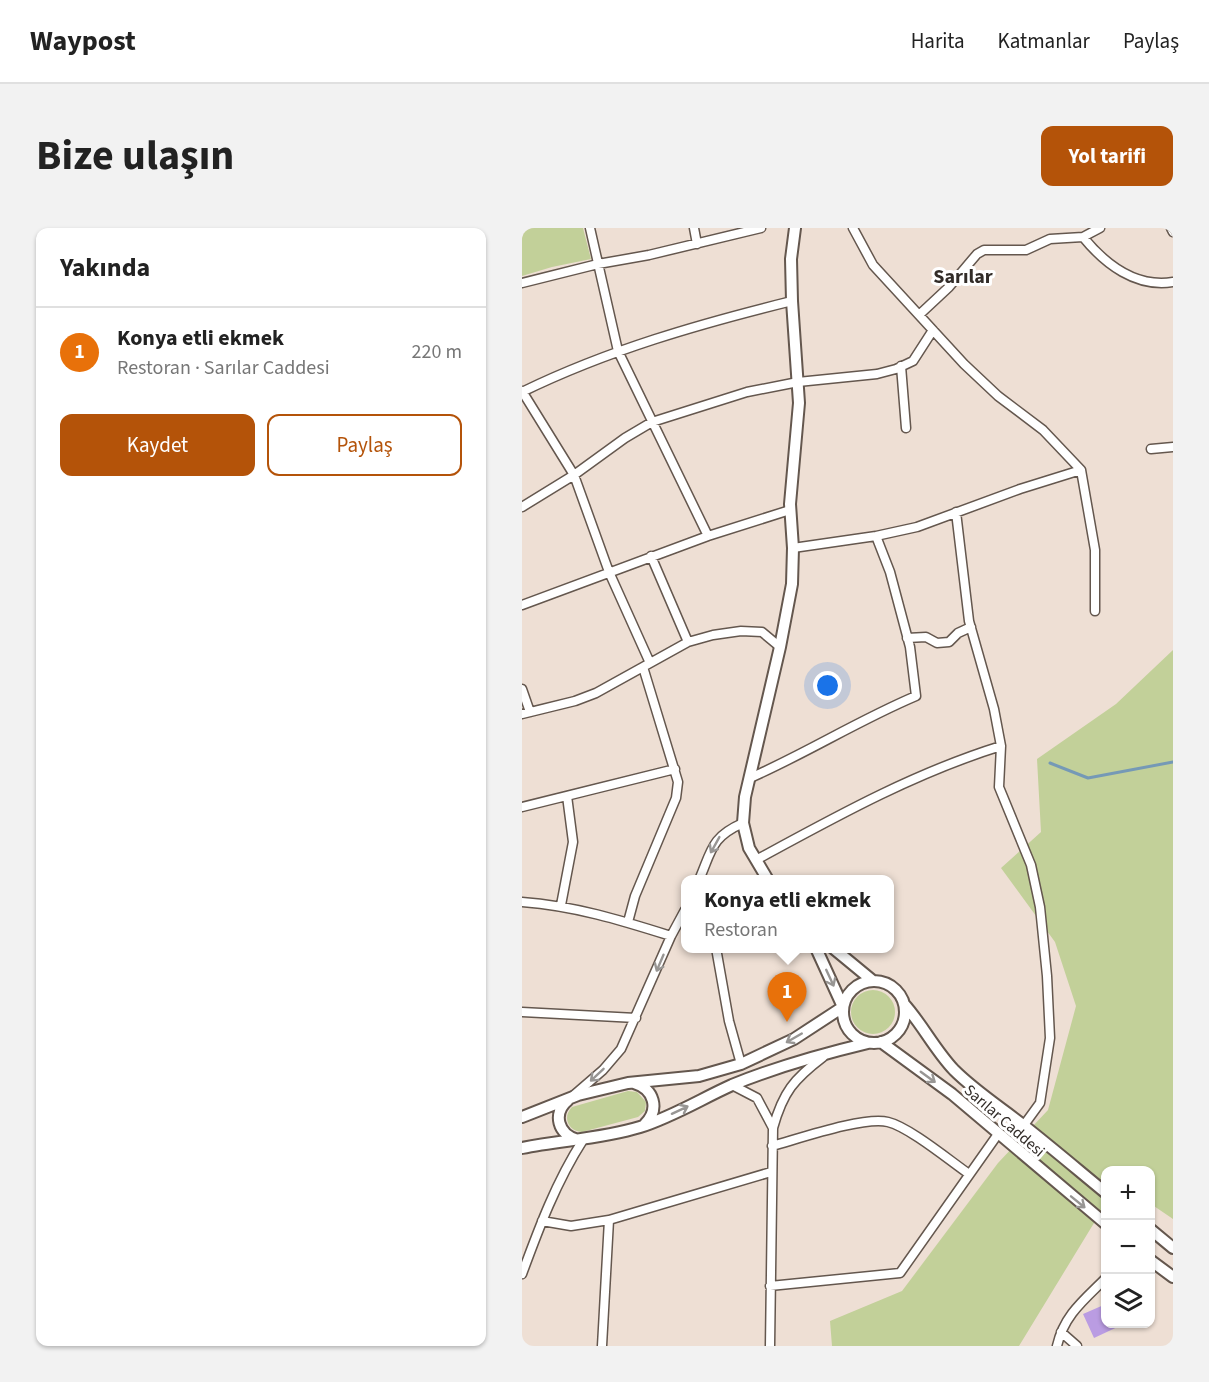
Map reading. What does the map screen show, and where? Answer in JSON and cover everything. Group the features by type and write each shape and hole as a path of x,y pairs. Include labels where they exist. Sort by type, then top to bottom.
{"street":[{"path":"590,228 618,351 708,536"},
{"path":"694,228 697,244"},
{"path":"522,283 761,228"},
{"path":"765,875 749,848 743,823 750,777 792,584 793,548 790,510 798,414 791,259 795,228"},
{"path":"853,228 873,265 972,372 998,396 1043,430 1081,470 1095,550 1095,611"},
{"path":"1058,228 1061,237"},
{"path":"919,315 949,287 976,254 984,250 1026,250 1050,239 1083,237 1100,228"},
{"path":"1171,228 1173,232"},
{"path":"1083,237 1097,254 1122,272 1140,281 1159,284 1173,282"},
{"path":"628,922 635,896 676,798 678,782 647,665 609,572 574,475 522,391 618,351 723,318 792,301"},
{"path":"522,507 652,422 747,392 798,382 877,374 913,361 933,330"},
{"path":"901,366 906,428"},
{"path":"1151,449 1173,447"},
{"path":"793,548 876,536 917,527 1081,470"},
{"path":"522,605 651,556 790,510"},
{"path":"956,512 971,627 994,709 1001,746 999,787 1031,865 1040,907 1050,1038 1040,1103 1023,1125"},
{"path":"750,777 788,761 883,710 916,696 907,638 887,560 876,536"},
{"path":"651,556 688,642"},
{"path":"907,638 926,637 937,643 949,642 958,633 971,627"},
{"path":"522,689 526,713 575,701 596,693 688,642 713,635 762,632 780,647"},
{"path":"756,860 876,795 967,756 1001,746"},
{"path":"522,807 675,769"},
{"path":"561,905 573,842 567,796"},
{"path":"701,875 716,840 727,830 743,823"},
{"path":"522,902 561,905 628,922 671,936"},
{"path":"568,1164 567,1142 559,1124 560,1109 603,1070 621,1049 671,936 681,920"},
{"path":"717,953 729,1021 741,1064"},
{"path":"818,953 843,1007 846,1026 851,1034 868,1043"},
{"name":"Sarılar Caddesi","path":"839,953 873,981 892,987 954,1070 1101,1189"},
{"path":"522,1117 571,1098 628,1083 699,1076 741,1064 794,1039 843,1007 847,997 854,989 873,981"},
{"path":"524,1148 583,1140 639,1127 732,1085 781,1067 890,1039 903,1023 904,1004"},
{"path":"522,1012 636,1018"},
{"name":"Sarılar Caddesi","path":"881,1042 952,1095 1101,1220"},
{"path":"770,1346 772,1128 780,1102 788,1090 804,1071 826,1054"},
{"path":"628,1083 642,1086 652,1097 654,1111 646,1123 639,1127"},
{"path":"732,1085 757,1098 772,1128"},
{"path":"772,1146 866,1121 882,1121 902,1128 969,1174"},
{"path":"563,1131 568,1136 583,1140"},
{"path":"770,1286 900,1273 998,1134"},
{"path":"522,1274 542,1221 568,1164 583,1140"},
{"path":"542,1221 571,1226 609,1220 771,1172"},
{"path":"602,1346 609,1220"},
{"path":"1155,1233 1173,1248"},
{"path":"1155,1264 1173,1277"},
{"path":"1057,1346 1071,1312 1101,1283"},
{"path":"1061,1332 1077,1346"}],"green space":[{"path":"522,228 583,228 591,259 522,276"},
{"path":"1173,650 1173,1219 1155,1207 1155,1166 1101,1166 1101,1212 1019,1346 832,1346 830,1321 902,1291 998,1163 1048,1110 1076,1006 1055,942 1001,868 1041,832 1037,759 1116,704"},
{"path":"873,990 882,991 889,996 894,1003 894,1021 889,1028 882,1033 873,1034 864,1033 857,1028 852,1021 851,1012 852,1003 857,996 864,991"},
{"path":"628,1091 637,1092 646,1102 645,1111 638,1117 582,1132 573,1129 568,1123 567,1115 572,1107"}],"building":[{"path":"1101,1306 1101,1328 1115,1328 1094,1338 1083,1314"}],"waterway":[{"path":"1050,763 1088,778 1173,762"}],"place":[{"name":"Konya etli ekmek","path":"787,1022"}],"district":[{"name":"Sarılar","path":"963,276"}]}
